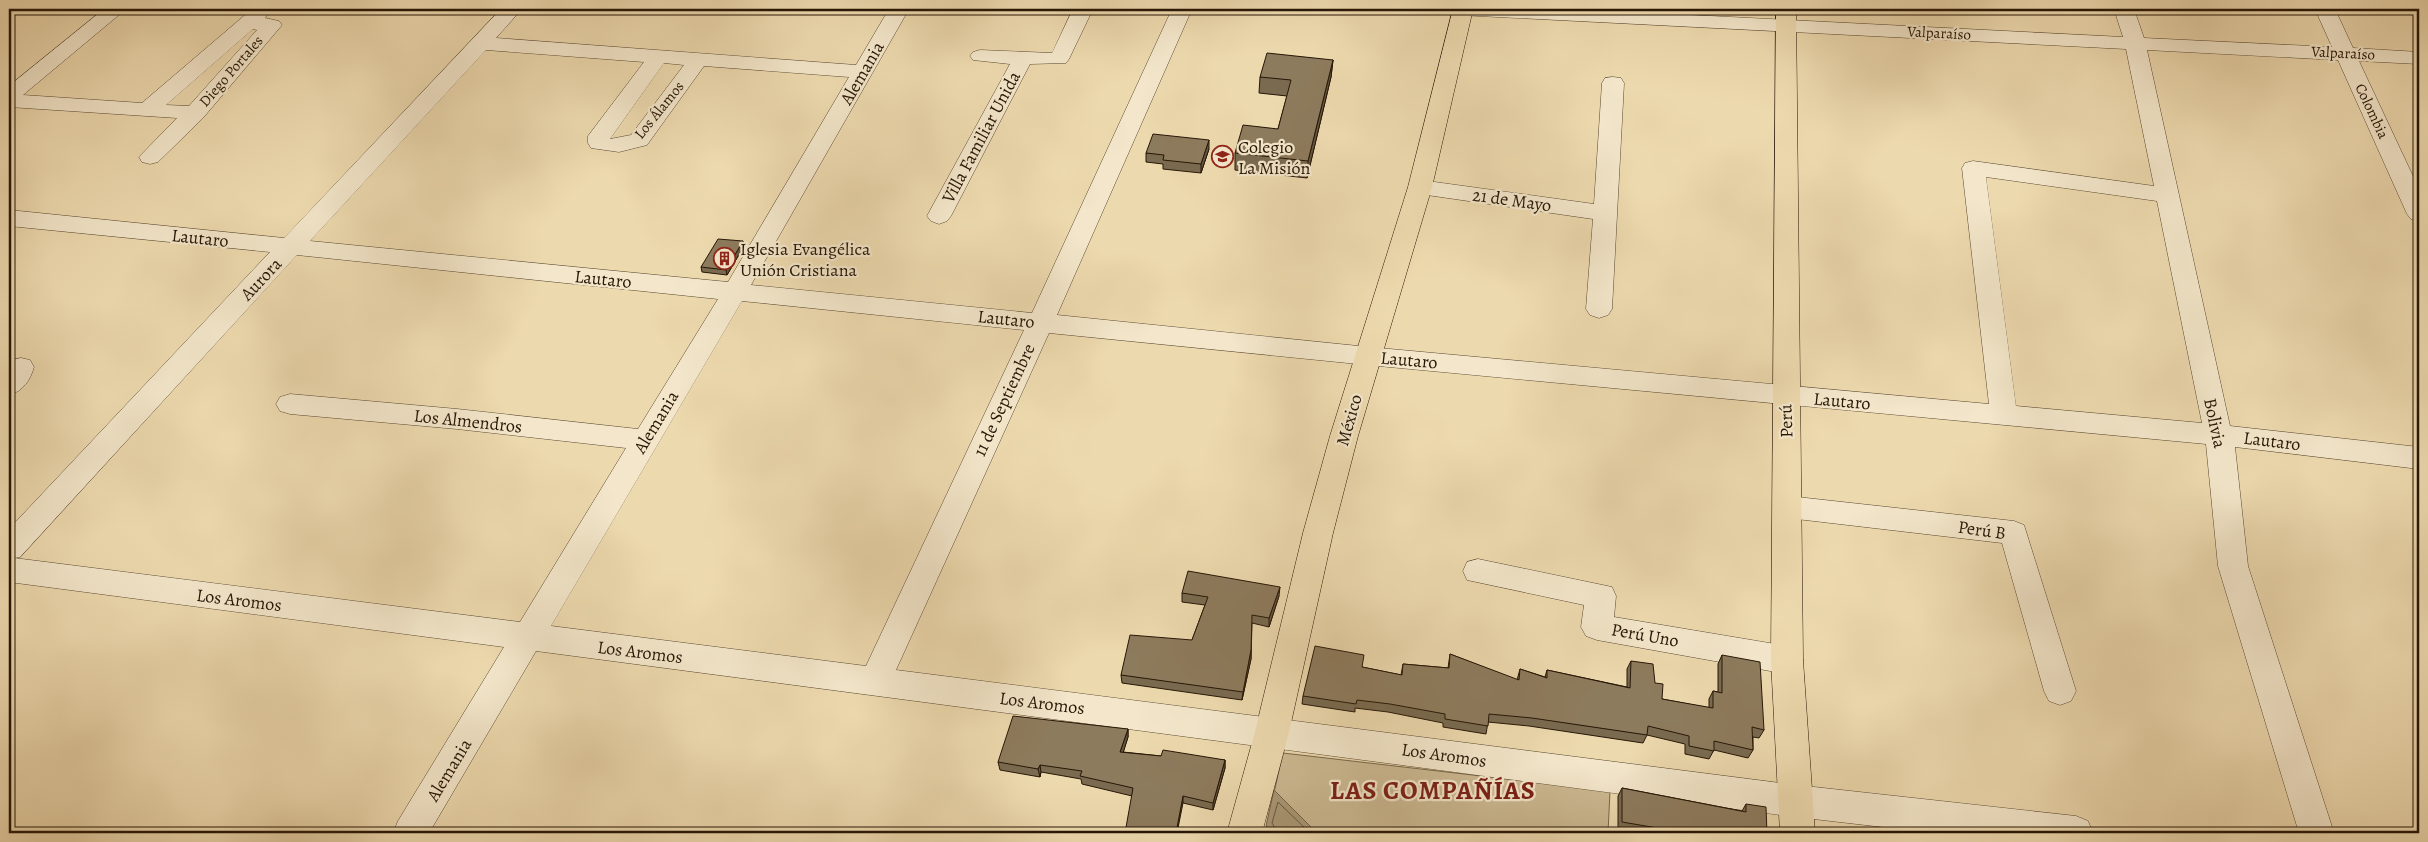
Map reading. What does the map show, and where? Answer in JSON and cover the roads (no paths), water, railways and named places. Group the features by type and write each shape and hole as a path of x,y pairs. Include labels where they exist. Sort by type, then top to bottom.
{"main road":[{"name":"México","path":"1244,833 1272,732 1318,533 1368,356 1420,187 1463,9"},
{"name":"Perú","path":"1787,17 1785,395 1788,506 1787,660 1798,833"}],"street":[{"path":"9,96 116,9"},
{"name":"Diego Portales","path":"147,110 265,9"},
{"name":"Aurora","path":"9,548 512,9"},
{"name":"Alemania","path":"410,833 734,293 899,9"},
{"name":"Villa Familiar Unida","path":"980,56 1059,59 1083,9"},
{"name":"11 de Septiembre","path":"874,682 1182,9"},
{"name":"Valparaíso","path":"1459,9 1787,17 2135,43 2419,58"},
{"name":"Bolivia","path":"2124,9 2135,43 2219,435 2232,566 2317,833"},
{"name":"Colombia","path":"2326,9 2419,214"},
{"name":"Diego Portales","path":"150,158 195,112 272,25 250,23"},
{"name":"Los Álamos","path":"480,43 700,58 862,72"},
{"name":"Los Álamos","path":"659,56 599,136 599,143 610,147 628,145 639,140 700,58"},
{"name":"Villa Familiar Unida","path":"939,216 1022,58"},
{"path":"1599,309 1613,83"},
{"name":"Diego Portales","path":"9,100 195,112"},
{"path":"2004,416 1973,168 2167,195"},
{"name":"21 de Mayo","path":"1420,187 1604,212"},
{"name":"Lautaro","path":"9,218 1368,356 2219,435 2419,458"},
{"name":"Los Almendros","path":"290,404 457,419 645,440"},
{"name":"Perú B","path":"1788,506 2014,533 2060,691"},
{"name":"Los Aromos","path":"9,570 1796,801 2076,833"},
{"name":"Perú Uno","path":"1478,571 1601,596 1597,627 1787,660"}],"water":[{"path":"1274,790 1317,833 1275,833 1266,826"}],"place":[{"name":"Colegio La Misión","path":"1222,157"},
{"name":"Iglesia Evangélica Unión Cristiana","path":"724,259"}],"district":[{"name":"LAS COMPAÑÍAS","path":"1433,790"}]}
